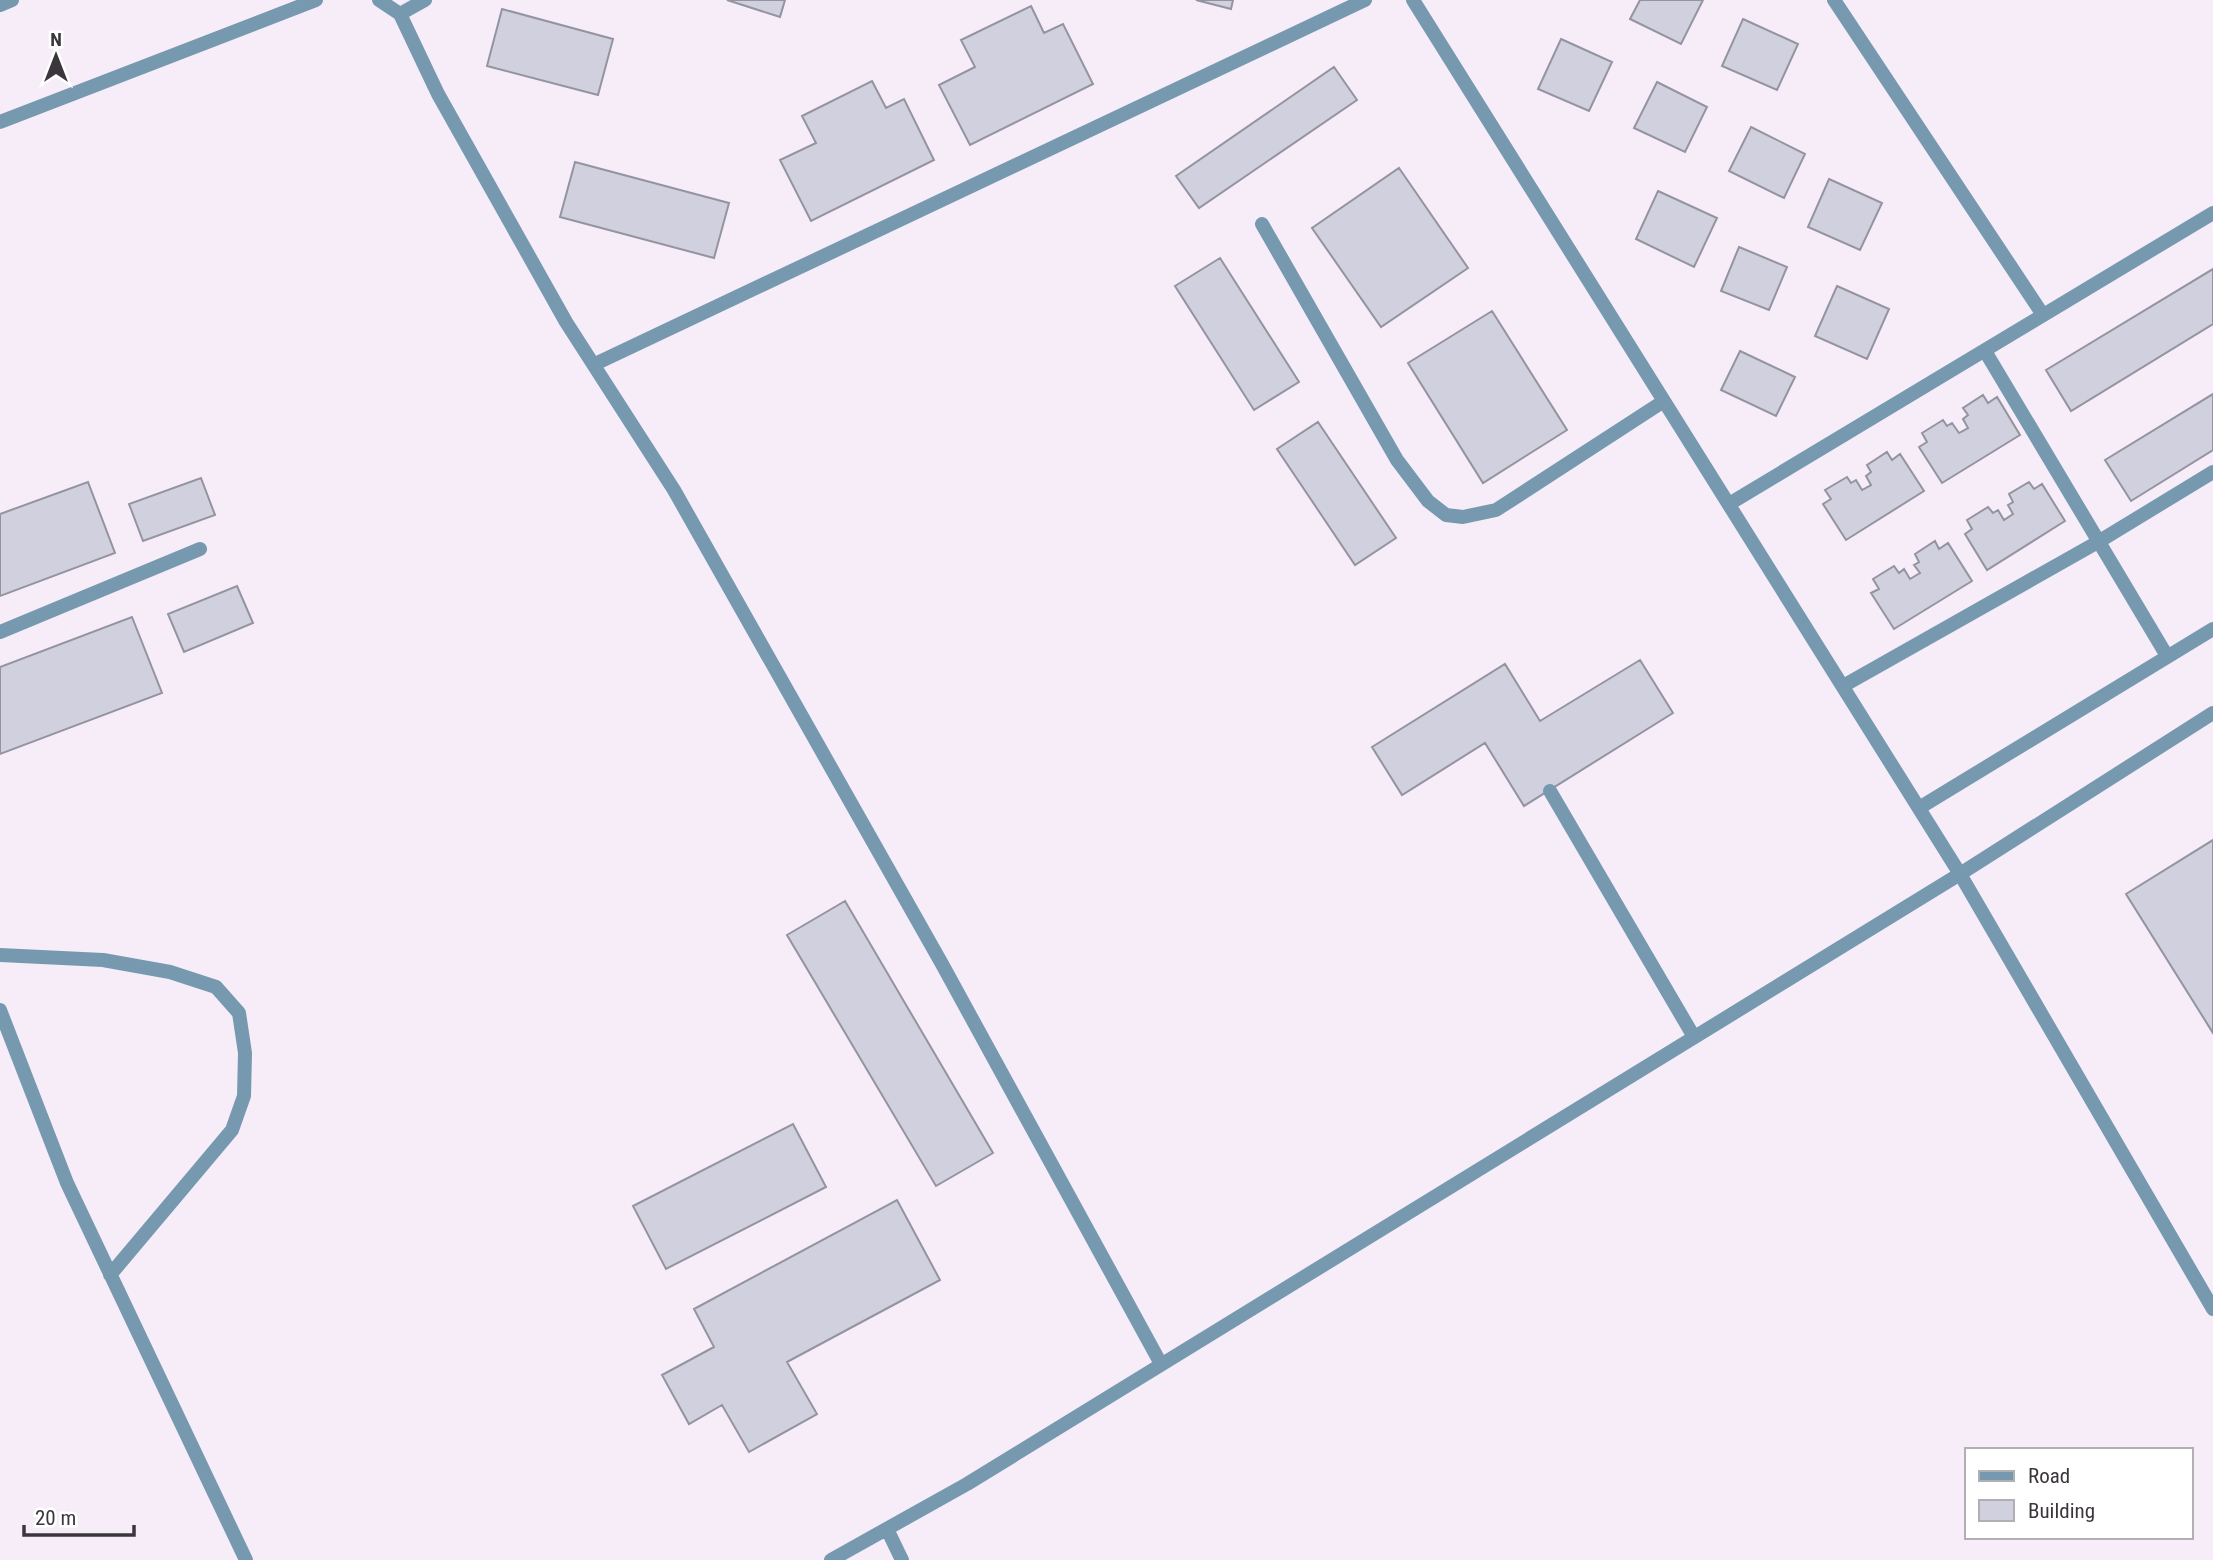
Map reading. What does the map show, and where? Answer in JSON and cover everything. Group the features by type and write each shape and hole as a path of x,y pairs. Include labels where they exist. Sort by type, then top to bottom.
{"street":[{"path":"0,5 12,0"},
{"path":"0,122 316,0"},
{"path":"379,0 400,14 444,106 566,323 595,364 716,563 942,964 1161,1364"},
{"path":"400,14 425,0"},
{"path":"595,364 1365,0"},
{"path":"1413,0 1960,874 2213,1309"},
{"path":"1834,0 2043,315"},
{"path":"1729,504 2213,213"},
{"path":"1262,224 1397,460 1428,500 1446,514 1463,517 1496,510 1664,401"},
{"path":"1984,351 2167,656"},
{"path":"1843,687 2098,542 2213,472"},
{"path":"0,632 200,549"},
{"path":"1919,808 2213,629"},
{"path":"831,1560 1161,1364 1960,874 2213,713"},
{"path":"1550,791 1694,1037"},
{"path":"0,955 103,960 170,972 216,988 239,1013 245,1053 244,1096 232,1130 110,1275"},
{"path":"0,1010 66,1183 246,1560"},
{"path":"887,1529 902,1560"}],"building":[{"path":"727,0 785,0 780,17"},
{"path":"1196,0 1233,0 1231,9"},
{"path":"1640,0 1703,0 1681,44 1630,19"},
{"path":"1031,6 1044,33 1063,24 1093,84 970,145 939,85 975,67 961,40"},
{"path":"502,9 613,39 598,95 487,66"},
{"path":"1743,19 1798,44 1777,90 1722,66"},
{"path":"1561,39 1612,62 1589,111 1538,89"},
{"path":"1334,67 1357,100 1199,208 1176,176"},
{"path":"872,81 886,108 904,99 934,160 811,221 780,160 816,143 802,116"},
{"path":"1657,82 1707,107 1685,152 1634,128"},
{"path":"1751,127 1805,154 1784,198 1729,171"},
{"path":"575,162 729,203 714,258 560,217"},
{"path":"1399,168 1468,268 1381,327 1312,228"},
{"path":"1829,179 1882,203 1860,250 1808,227"},
{"path":"1658,191 1717,218 1694,267 1636,239"},
{"path":"1739,247 1787,267 1769,310 1721,291"},
{"path":"1220,258 1299,382 1254,410 1175,286"},
{"path":"2213,269 2213,324 2071,411 2046,370"},
{"path":"1837,286 1889,309 1867,359 1815,336"},
{"path":"1492,311 1567,430 1483,483 1408,363"},
{"path":"1740,351 1795,377 1776,416 1721,390"},
{"path":"2213,394 2213,450 2131,501 2105,460"},
{"path":"1983,395 1988,403 1997,397 2020,435 1942,483 1919,447 1927,442 1922,433 1943,420 1947,426 1952,423 1959,433 1968,428 1963,419 1968,415 1963,408"},
{"path":"1318,422 1396,538 1355,565 1277,449"},
{"path":"1887,452 1892,460 1900,454 1924,491 1846,540 1823,504 1831,499 1825,490 1847,477 1851,483 1856,480 1862,490 1871,485 1866,476 1871,472 1867,465"},
{"path":"201,478 215,515 143,541 129,504"},
{"path":"88,482 115,553 0,596 0,514"},
{"path":"2029,482 2034,489 2042,484 2065,521 1987,570 1965,534 1972,529 1967,520 1988,507 1993,513 1998,510 2004,520 2013,514 2008,505 2013,502 2009,494"},
{"path":"1935,541 1939,549 1948,543 1972,581 1894,629 1871,593 1879,589 1873,579 1894,566 1899,573 1904,569 1910,579 1920,573 1914,565 1919,562 1915,554"},
{"path":"237,586 253,623 184,652 168,614"},
{"path":"132,617 162,693 0,754 0,667"},
{"path":"1640,660 1673,713 1524,806 1485,743 1402,795 1372,747 1505,664 1540,721"},
{"path":"2213,840 2213,1033 2126,894"},
{"path":"845,901 993,1153 936,1186 787,935"},
{"path":"793,1124 826,1187 666,1269 633,1206"},
{"path":"897,1200 940,1280 787,1362 817,1414 749,1452 722,1405 689,1424 662,1375 714,1347 694,1309"}]}
